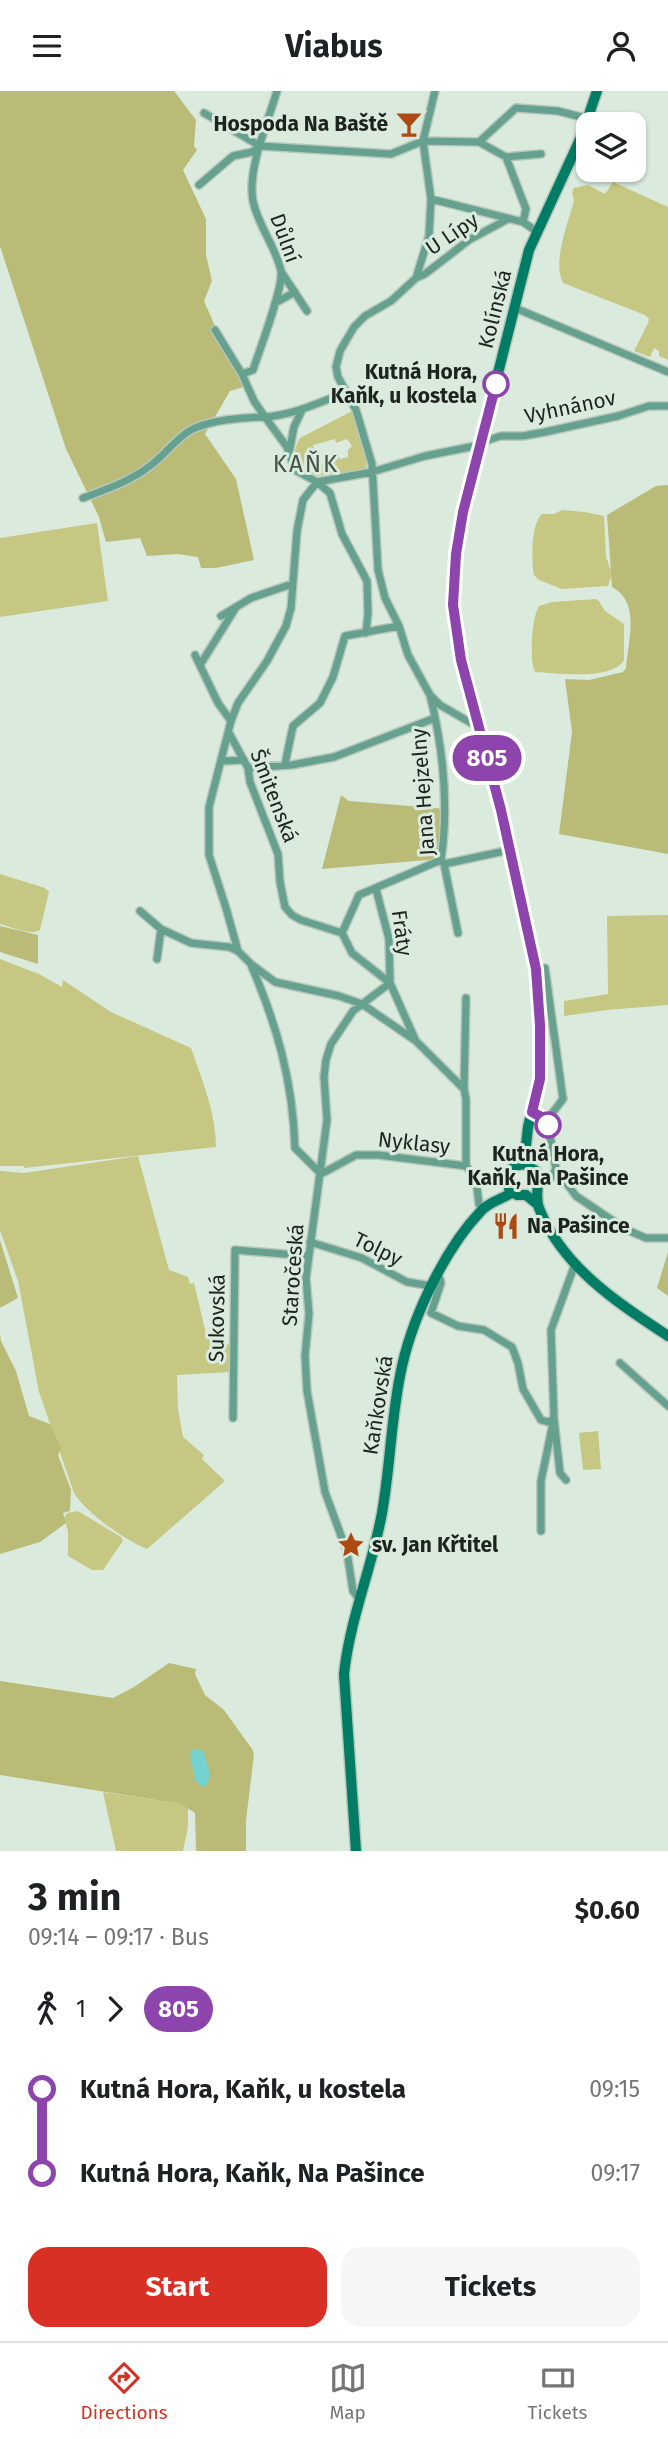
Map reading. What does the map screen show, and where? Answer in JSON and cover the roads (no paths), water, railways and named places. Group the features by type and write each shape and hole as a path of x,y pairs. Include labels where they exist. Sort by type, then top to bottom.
{"street":[{"name":"Důlní","path":"242,374 253,370 282,273 253,200 253,183 260,146 277,91"},
{"path":"416,278 427,243 431,199 423,141 435,91"},
{"name":"Kolínská","path":"591,112 597,91"},
{"path":"479,142 516,108 558,111 576,116"},
{"path":"204,114 260,146 391,154 423,141 479,142 506,157 541,154"},
{"path":"199,185 233,156 253,152 260,146"},
{"name":"Kolínská","path":"524,1164 540,1079 539,994 510,850 461,660 453,605 456,554 529,250 576,146"},
{"path":"506,157 526,209 523,222"},
{"name":"U Lípy","path":"431,199 523,222 536,231"},
{"name":"U Lípy","path":"347,392 335,367 340,351 354,327 365,316 391,301 416,278 469,240 508,219"},
{"path":"282,273 307,310"},
{"path":"275,303 295,292"},
{"path":"515,308 668,372"},
{"path":"215,330 242,374 254,401 276,430 295,470 330,493 342,534 367,581 366,633"},
{"path":"83,498 123,482 151,465 190,430 205,424 278,416 302,410 347,392 366,439 372,472 378,570 385,598 399,626 408,655 430,695 440,705 478,727"},
{"name":"Vyhnánov","path":"372,472 425,456 480,446 501,436 523,436 618,416 649,406 668,406"},
{"path":"289,453 294,427 302,410"},
{"path":"238,951 209,855 209,807 223,761 231,721 238,703 267,661 286,626 291,608 303,500 317,482 372,472"},
{"path":"364,573 378,570"},
{"path":"221,616 265,593 292,584"},
{"path":"200,665 236,607"},
{"path":"285,764 293,726 320,703 333,677 345,636 399,626"},
{"path":"195,655 218,703 231,721"},
{"name":"Jana Hejzelny","path":"430,695 440,744 445,805 443,862 510,850"},
{"path":"248,768 292,765 334,757 435,718"},
{"name":"Šmitenská","path":"228,733 248,768 250,782 278,854 285,907 301,920 342,933"},
{"path":"223,761 243,760"},
{"path":"443,862 458,933"},
{"name":"Fráty","path":"342,933 359,895 443,862"},
{"name":"Fráty","path":"376,889 389,939 390,983"},
{"path":"140,911 160,929 191,943 229,947 238,951 275,982 339,996 362,1004 416,1041 464,1089"},
{"path":"157,959 160,929"},
{"path":"342,933 352,953 390,983 416,1041"},
{"path":"251,964 262,990 288,1074 295,1148 321,1174"},
{"path":"545,968 563,1099 547,1120 556,1169 576,1196 625,1229 646,1238 668,1238"},
{"path":"262,990 275,982"},
{"name":"Staročeská","path":"358,1602 353,1591 343,1539 325,1492 307,1391 305,1356 309,1314 306,1277 327,1120 324,1077 326,1060 331,1045 353,1011 390,983"},
{"path":"466,998 466,1167 476,1179 483,1209"},
{"path":"532,1112 547,1120"},
{"name":"Nyklasy","path":"321,1174 356,1155 378,1155 466,1167"},
{"path":"537,1204 536,1171 519,1164 510,1170 510,1188 526,1195 537,1204 557,1240 575,1264 622,1306 668,1336"},
{"path":"526,1195 551,1178 556,1169"},
{"name":"Kaňkovská","path":"356,1848 344,1674 347,1646 382,1513 400,1375 409,1342 438,1273 463,1233 483,1209 502,1197 510,1188"},
{"name":"Tolpy","path":"310,1242 362,1258 407,1282 432,1286"},
{"name":"Sukovská","path":"233,1418 235,1250 308,1256"},
{"path":"566,1480 560,1473 554,1419 551,1330 575,1264"},
{"path":"438,1273 441,1283 431,1313 458,1326 484,1330 512,1347 523,1389 532,1406 541,1420 548,1422 554,1419"},
{"path":"620,1363 668,1406"},
{"path":"541,1531 541,1481 554,1419"}],"water":[{"path":"194,1749 202,1750 208,1767 207,1785 202,1787 195,1780 190,1754"}],"place":[{"name":"Hospoda Na Baště","path":"409,124"},
{"name":"Kutná Hora, Kaňk, u kostela","path":"496,384"},
{"name":"Kutná Hora, Kaňk, Na Pašince","path":"548,1125"},
{"name":"Na Pašince","path":"506,1226"},
{"name":"sv. Jan Křtitel","path":"351,1545"}],"district":[{"name":"KAŇK","path":"306,464"}]}
